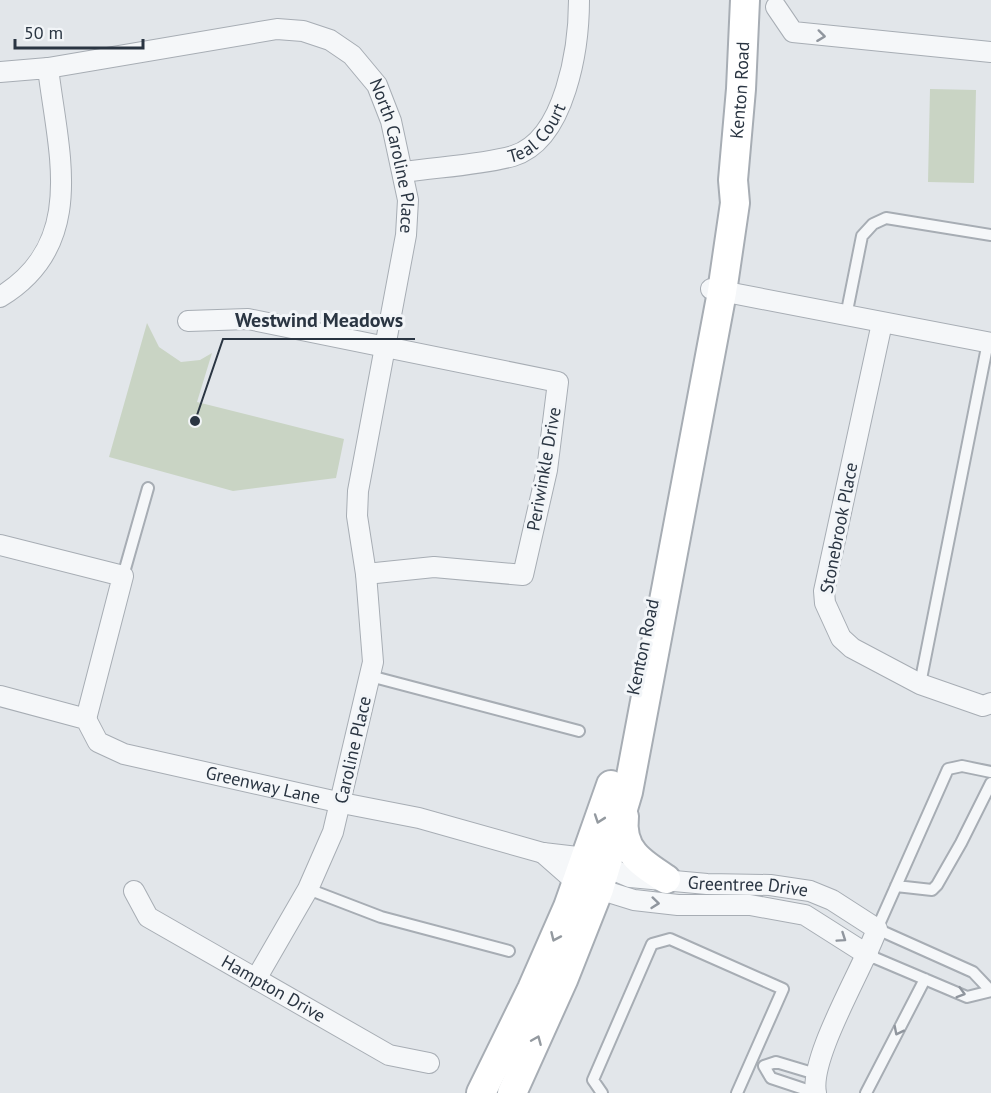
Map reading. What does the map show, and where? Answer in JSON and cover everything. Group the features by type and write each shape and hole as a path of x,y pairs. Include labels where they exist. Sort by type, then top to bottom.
{"main road":[{"name":"Kenton Road","path":"481,1093 592,874 628,792 717,290 725,206 733,180 745,2"},
{"name":"Kenton Road","path":"512,1093 558,991 592,874 648,629 717,290"},
{"path":"628,792 623,830 628,849 641,863 666,879"}],"street":[{"name":"Teal Court","path":"404,172 514,155 539,139 563,98 570,76 579,31 579,0"},
{"path":"745,2 779,4 793,32 991,52"},
{"name":"North Caroline Place","path":"0,72 48,68 277,29 303,31 330,40 352,55 377,85 391,121 404,172 408,200 406,235 358,491 357,516 366,574"},
{"path":"0,297 11,290 38,264 48,249 62,211 62,188 48,68"},
{"path":"717,290 990,343"},
{"path":"188,321 248,319 383,348"},
{"name":"Stonebrook Place","path":"882,323 824,591 825,603 841,638 846,643 920,684 983,706 991,703"},
{"name":"Periwinkle Drive","path":"366,574 434,567 523,575 547,470 558,382 383,348"},
{"path":"0,545 123,576 86,719 0,696"},
{"name":"Caroline Place","path":"256,979 308,889 333,832 342,803 373,662 366,574"},
{"name":"Greenway Lane","path":"86,719 98,742 124,754 419,818 543,853 592,874"},
{"name":"Greentree Drive","path":"592,874 707,884 770,885 810,891 832,900 877,929"},
{"name":"Greentree Drive","path":"592,874 634,900 667,904 750,904 805,915 868,955"},
{"name":"Hampton Drive","path":"134,891 148,917 389,1055 429,1063"},
{"path":"816,1087 820,1055 868,955 877,929"}],"lane":[{"path":"846,316 862,236 873,224 886,218 991,235"},
{"path":"920,684 990,343"},
{"path":"123,576 148,488"},
{"path":"370,676 579,731"},
{"path":"868,955 967,997 991,991 973,972 877,929 948,769 962,766 991,772"},
{"path":"896,886 932,890 937,885 991,783"},
{"path":"308,889 381,917 509,951"},
{"path":"602,1093 593,1080 652,944 669,939 783,988 737,1093"},
{"path":"866,1093 925,979"},
{"path":"751,1061 764,1066 771,1078 816,1087"},
{"path":"764,1066 776,1062 816,1087"}],"green space":[{"path":"930,89 976,90 974,183 928,182"},
{"path":"147,323 159,347 181,362 200,360 212,353 197,402 344,439 336,478 233,491 109,457"}],"place":[{"name":"Westwind Meadows","path":"195,421"}]}
